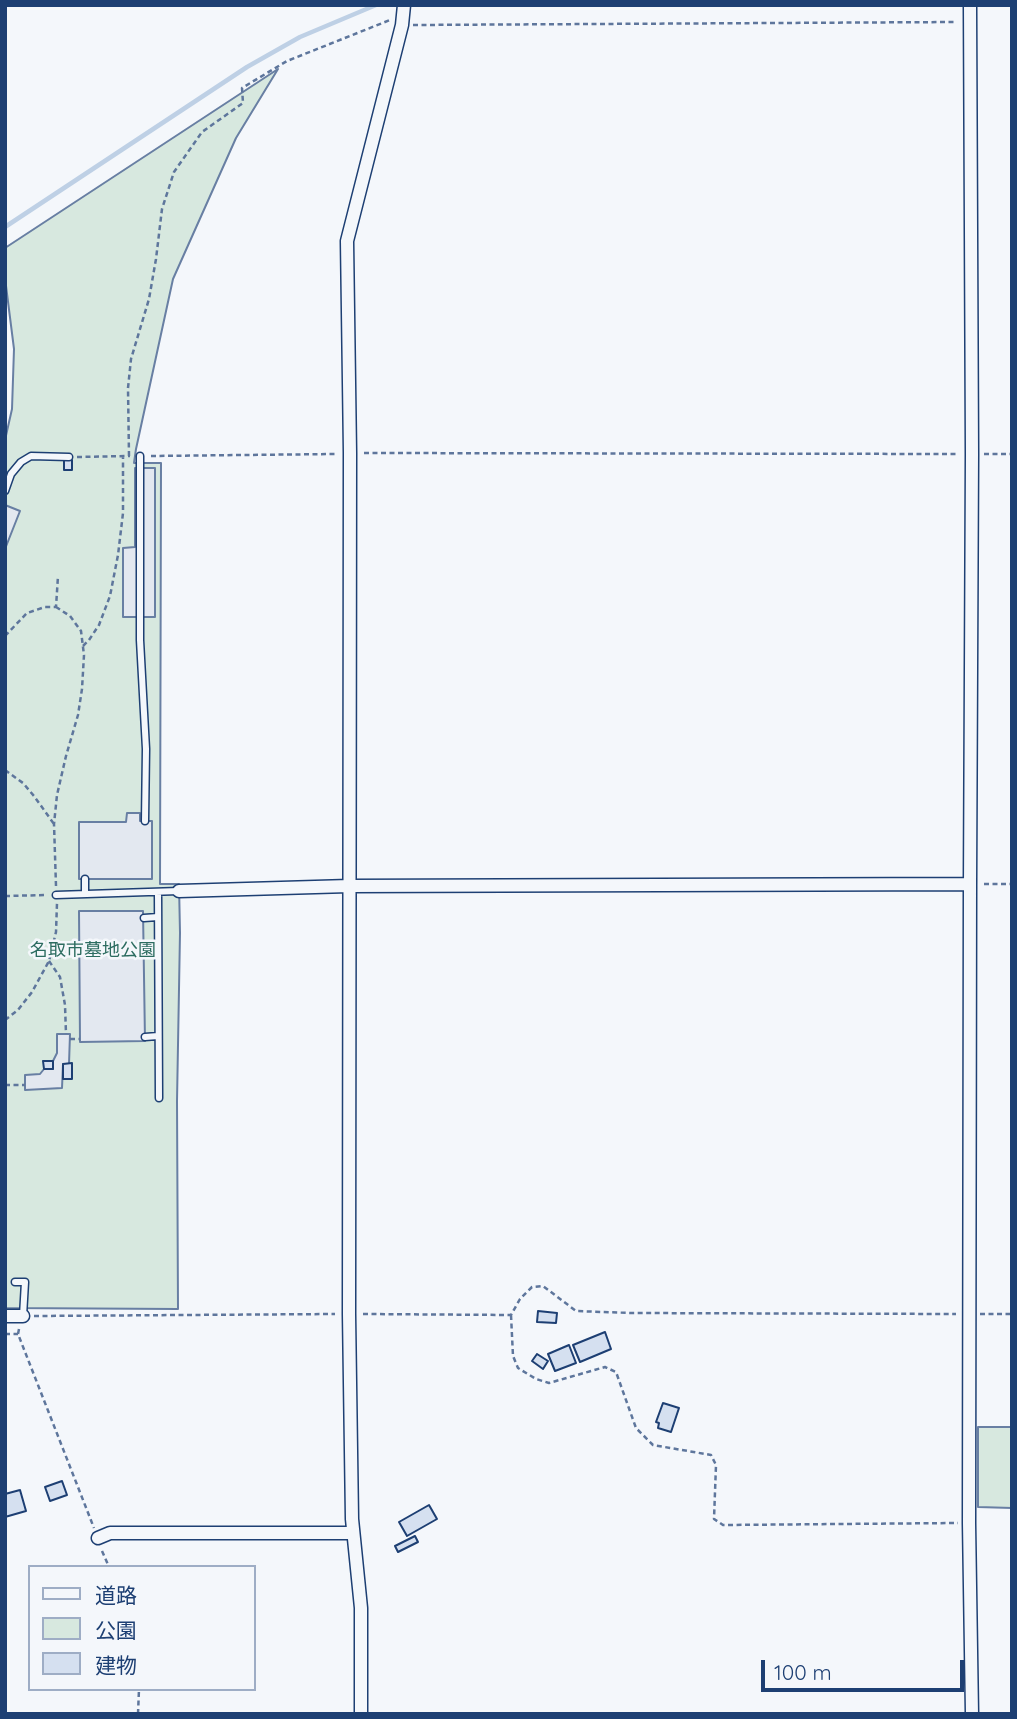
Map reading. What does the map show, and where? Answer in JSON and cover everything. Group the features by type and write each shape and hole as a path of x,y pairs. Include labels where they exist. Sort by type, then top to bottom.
{"street":[{"path":"970,5 972,454 969,1523 972,1714"},
{"path":"361,1714 361,1608 353,1533 349,1314 350,453 347,241 403,15"},
{"path":"179,891 349,886 970,884"},
{"path":"5,1316 23,1316"},
{"path":"98,1538 110,1533 353,1533"}],"lane":[{"path":"5,491 11,474 21,462 31,456 69,457"},
{"path":"140,456 140,640 146,749 145,821"},
{"path":"85,879 85,894"},
{"path":"158,891 159,1098"},
{"path":"56,895 179,891"},
{"path":"144,918 158,917"},
{"path":"145,1037 158,1036"},
{"path":"15,1282 25,1282 23,1316"}],"path":[{"path":"129,456 128,388 131,359 149,299 162,209 174,172 202,132 243,103 242,88 287,61 403,15 970,22"},
{"path":"69,457 350,453 1012,454"},
{"path":"83,646 99,625 110,596 123,513 123,456"},
{"path":"56,607 58,576"},
{"path":"5,636 27,613 45,607 56,607 70,616 81,631 84,654 78,715 57,795 54,824 56,932 50,961 32,992 18,1010 5,1020"},
{"path":"5,769 23,783 54,824"},
{"path":"970,884 1012,884"},
{"path":"5,896 56,895"},
{"path":"50,961 61,984 66,1034"},
{"path":"70,1040 80,1039"},
{"path":"5,1085 25,1084"},
{"path":"969,1523 723,1525 714,1519 716,1465 711,1455 653,1445 635,1428 615,1372 605,1367 549,1383 518,1368 513,1356 511,1315 520,1299 532,1287 543,1286 576,1311 1012,1314"},
{"path":"108,1565 18,1334 23,1316 511,1315"},
{"path":"5,1334 18,1334"},
{"path":"138,1714 139,1691"}],"green space":[{"name":"名取市墓地公園","path":"278,69 236,138 173,279 134,463 161,463 160,884 179,884 180,933 177,1101 178,1309 5,1308 5,440 12,409 14,349 5,278 5,248"},
{"path":"978,1427 1012,1427 1012,1508 978,1507"}],"shaded area":[{"path":"135,468 155,468 155,617 123,617 123,548 135,547"},
{"path":"5,505 20,511 5,549"},
{"path":"127,813 140,813 140,821 152,821 152,879 79,879 79,822 126,822"},
{"path":"79,911 143,911 145,1041 80,1042"},
{"path":"57,1034 70,1034 69,1064 63,1064 62,1088 25,1090 25,1075 40,1074 44,1069 53,1069 57,1053"}],"building":[{"path":"64,460 72,460 72,470 64,470"},
{"path":"43,1061 53,1061 53,1069 44,1069"},
{"path":"72,1063 72,1079 63,1079 63,1064"},
{"path":"538,1311 557,1313 556,1323 537,1322"},
{"path":"605,1332 611,1349 580,1362 573,1345"},
{"path":"569,1345 576,1363 555,1371 548,1354"},
{"path":"537,1354 548,1361 543,1369 532,1361"},
{"path":"663,1403 679,1408 671,1432 658,1428 659,1423 656,1422"},
{"path":"62,1481 67,1495 50,1501 45,1487"},
{"path":"20,1490 26,1511 5,1517 5,1494"},
{"path":"429,1505 437,1519 407,1536 399,1522"},
{"path":"415,1536 418,1542 398,1552 395,1546"}],"waterway":[{"path":"5,227 247,67 300,37 376,5"}]}
